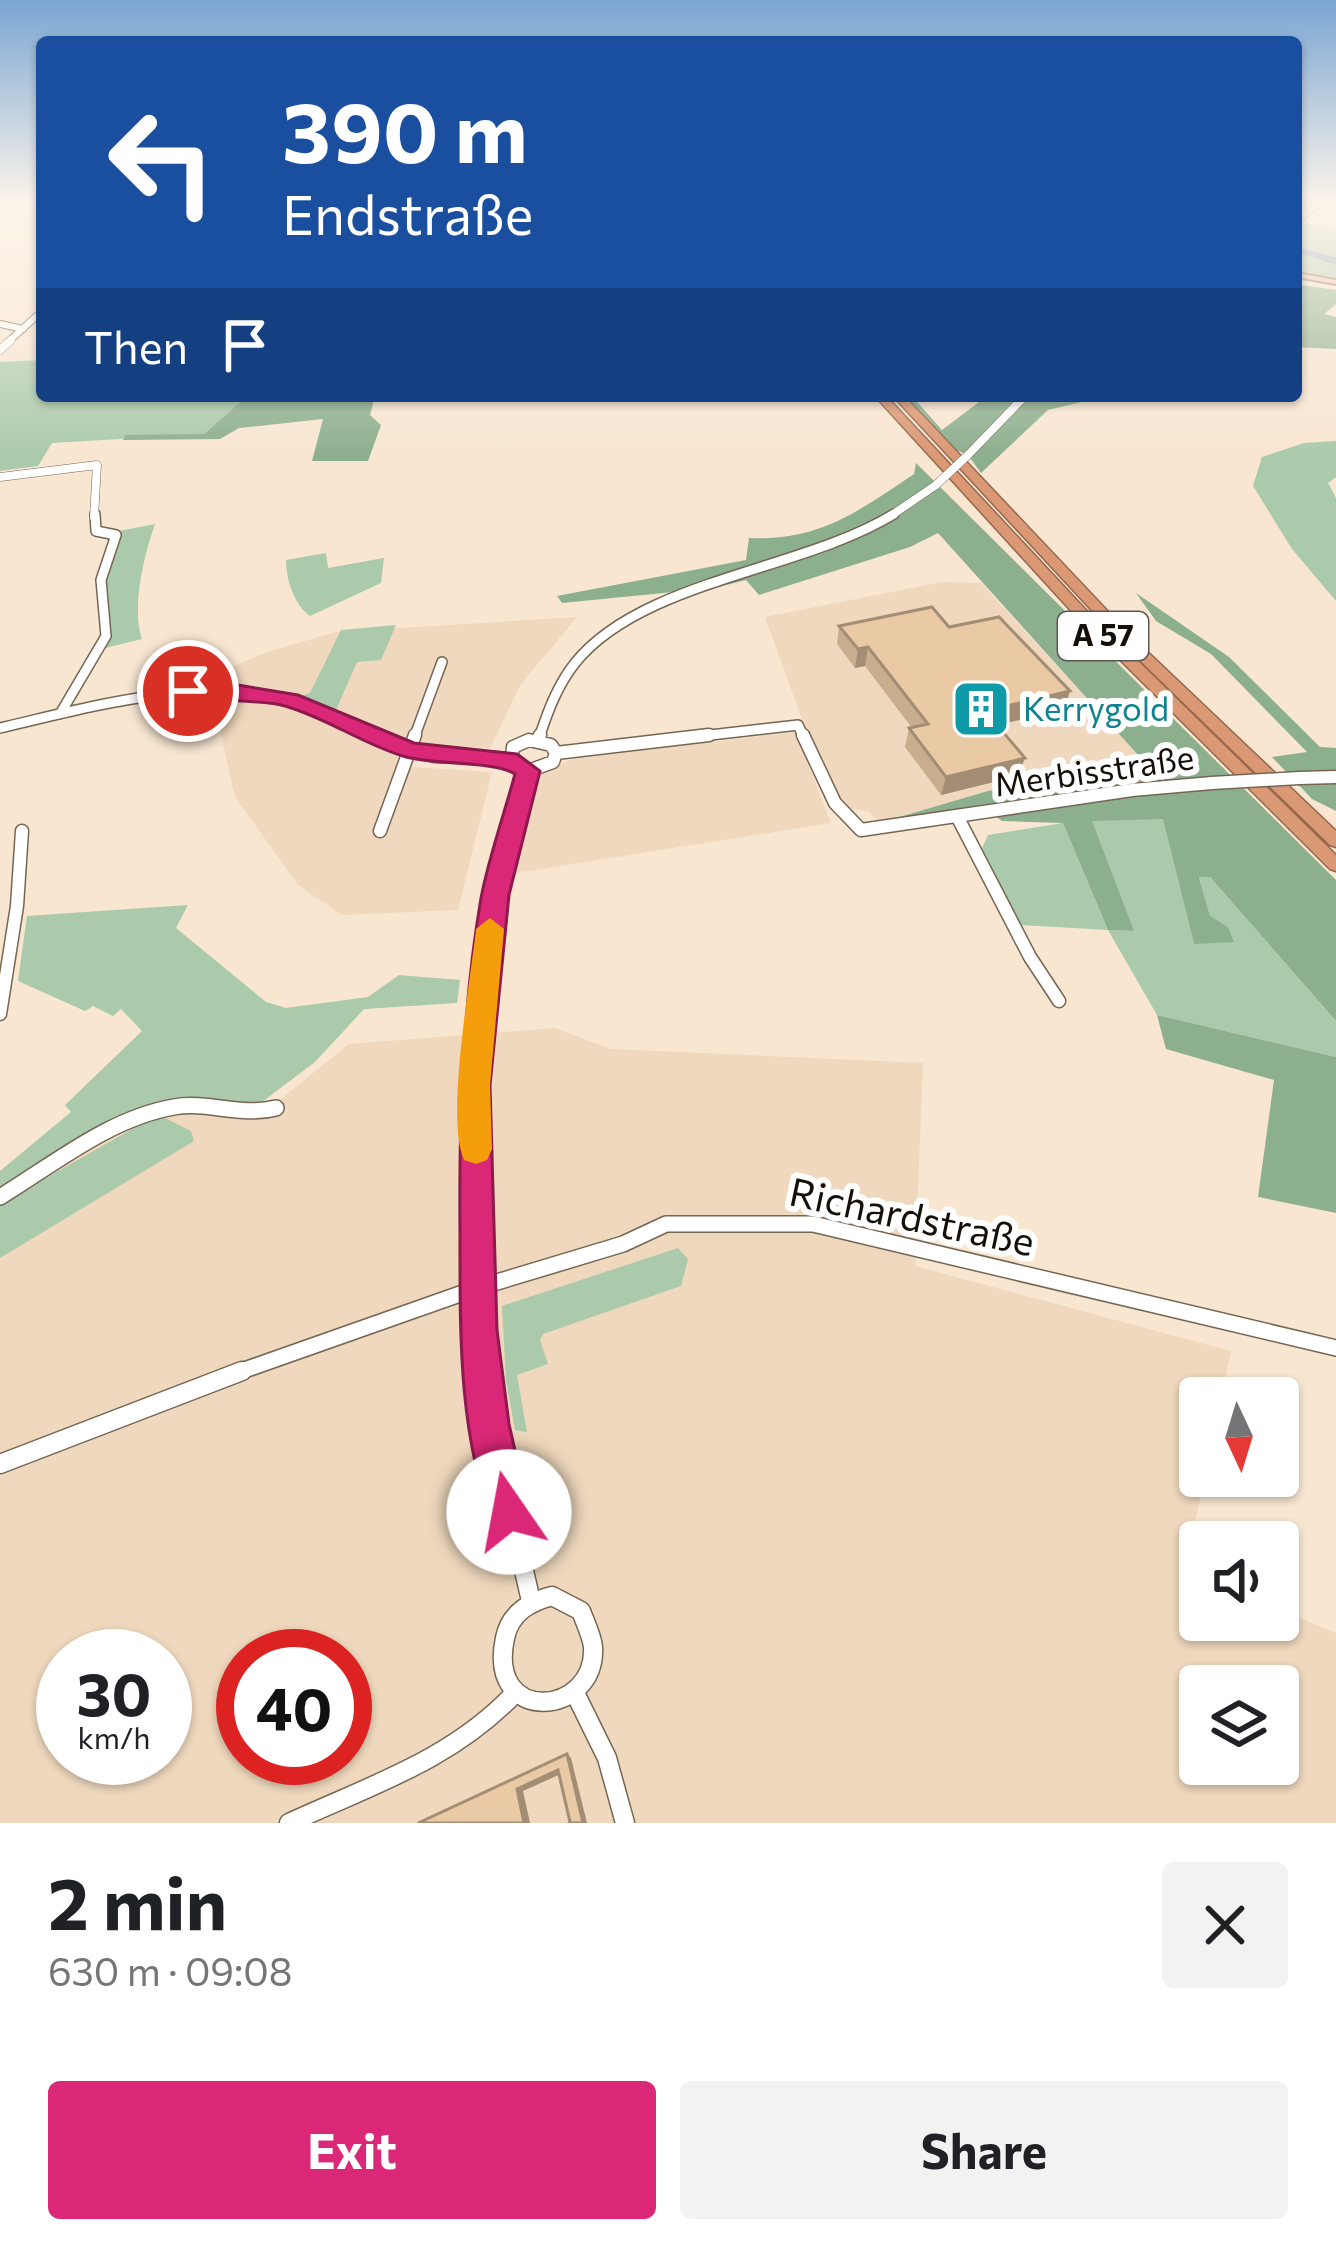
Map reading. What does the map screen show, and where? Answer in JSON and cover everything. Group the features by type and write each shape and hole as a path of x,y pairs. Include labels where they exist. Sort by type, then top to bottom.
{"highway":[{"name":"A 57","path":"886,402 1094,627 1336,865"},
{"name":"A 57","path":"904,402 1075,587 1336,842"},
{"path":"1227,736 1336,822"}],"street":[{"path":"0,350 36,316"},
{"path":"0,324 23,328"},
{"path":"538,740 566,674 611,629 669,597 763,570 862,532 936,485 1019,402"},
{"path":"0,477 97,465 94,526 100,532 116,532 101,580 106,636 60,714"},
{"path":"380,831 442,662"},
{"path":"0,728 152,696 226,690 303,704 409,750 449,758 509,759 528,771 548,766 556,753 538,740 520,743 509,759"},
{"name":"Merbisstraße","path":"556,753 798,725 835,803 861,830 1132,790 1336,777"},
{"path":"528,771 495,895 475,1085 477,1288 490,1424 531,1601"},
{"path":"958,818 1030,957 1059,1001"},
{"path":"0,1014 22,830"},
{"path":"0,1197 154,1113 202,1105 254,1113 275,1108"},
{"name":"Richardstraße","path":"0,1464 153,1402 477,1288 623,1244 666,1224 777,1220 947,1254 1336,1348"},
{"path":"552,1596 567,1600 589,1626 591,1662 574,1693 554,1705 538,1706 515,1693 504,1674 503,1642 509,1624 531,1601 552,1596"},
{"path":"289,1823 452,1753 515,1693"},
{"path":"574,1693 607,1758 625,1823"}],"shaded area":[{"path":"942,582 981,583 1149,766 988,791 879,823 869,812 843,807 804,725 765,617"},
{"path":"577,617 521,684 490,748 418,745 411,767 492,772 458,910 342,915 298,885 235,797 214,703 223,671 267,652 336,632"},
{"path":"795,732 831,823 509,874 533,778 572,759"},
{"path":"555,1028 611,1049 923,1063 915,1266 1231,1351 1225,1377 1179,1377 1179,1497 1201,1497 1195,1521 1179,1521 1179,1641 1299,1641 1299,1618 1336,1633 1336,1823 0,1823 0,1197 107,1134 206,1096 275,1104 349,1044"}],"green space":[{"path":"1302,289 1336,290 1336,304 1324,314 1336,317 1336,349 1302,347"},
{"path":"36,360 36,402 240,402 204,434 52,443 38,466 0,471 0,362"},
{"path":"240,402 373,402 370,415 381,425 368,461 312,461 323,419 239,428 220,439 123,440 126,435 204,434"},
{"path":"902,402 917,402 942,430 979,402 1081,402 1048,410 981,473 968,455 943,445"},
{"path":"1336,441 1336,477 1328,483 1336,498 1336,601 1292,549 1253,486 1262,457 1304,443"},
{"path":"916,463 1336,880 1336,1021 1210,877 1199,877 1210,916 1228,927 1234,942 1194,944 1163,819 1092,821 1134,931 1108,930 1063,823 1002,821 994,815 879,823 988,791 1148,766 938,533 910,547 759,595 746,580 714,588 562,603 557,596 746,560 749,538 797,535 837,521 914,474"},
{"path":"155,524 138,598 142,639 105,648 110,635 105,572 119,531"},
{"path":"326,553 328,568 384,558 381,583 310,616 292,591 286,560"},
{"path":"1136,593 1229,657 1320,747 1336,748 1336,811 1312,799 1272,757 1307,752 1211,654 1156,621"},
{"path":"396,625 381,660 357,662 336,710 298,697 310,693 341,630"},
{"path":"1163,818 1194,944 1228,927 1210,917 1199,876 1210,877 1336,1021 1336,1057 1157,1015 1108,930 1133,931 1091,820"},
{"path":"1063,823 1108,930 1021,925 982,848 988,835"},
{"path":"188,905 176,928 266,1002 286,1008 368,997 399,975 460,980 457,1003 364,1009 315,1062 254,1108 178,1101 0,1194 0,1171 71,1112 65,1105 142,1031 121,1009 113,1016 93,1006 85,1011 18,981 27,916"},
{"path":"1157,1015 1336,1057 1336,1213 1258,1197 1274,1080 1166,1049"},
{"path":"163,1117 191,1131 194,1141 0,1258 0,1204 141,1124"},
{"path":"678,1248 688,1259 681,1286 543,1334 540,1340 548,1364 517,1375 527,1432 515,1430 506,1380 502,1306"}],"building":[{"name":"Kerrygold","path":"932,607 949,627 999,617 1070,691 985,711 1025,758 946,777 909,728 928,724 868,647 858,649 839,626"},
{"path":"567,1754 583,1823 569,1823 558,1770 517,1789 524,1823 418,1823"}],"slow traffic":[{"path":"476,1149 475,1085 490,929"}],"place":[{"name":"Kerrygold","path":"981,709"}],"route":[{"path":"188,691 226,690 290,700 392,745 449,758 509,759 528,771 495,895 475,1085 478,1330 490,1424 509,1512"}]}
